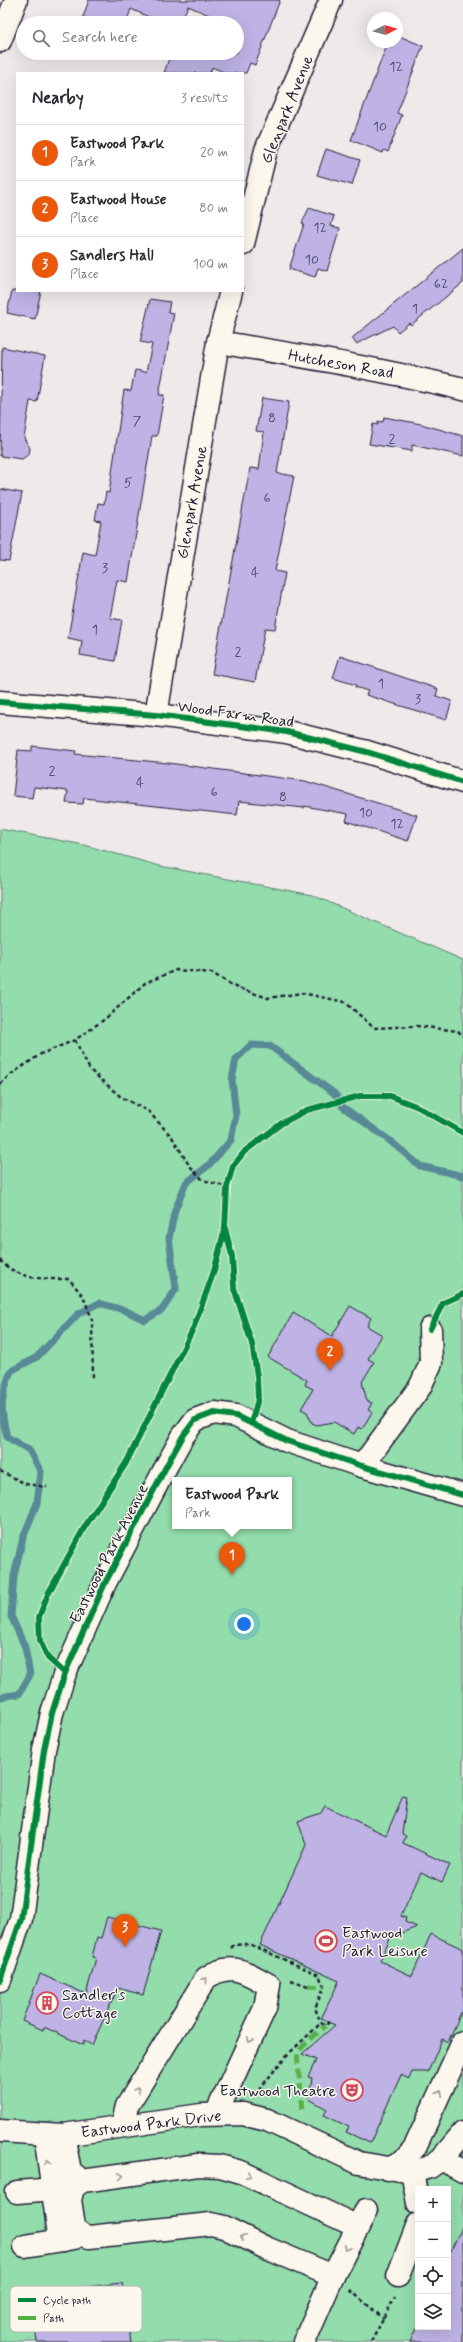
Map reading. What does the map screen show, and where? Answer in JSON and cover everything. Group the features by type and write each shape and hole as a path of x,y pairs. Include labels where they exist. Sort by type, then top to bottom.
{"street":[{"path":"0,40 16,0"},
{"name":"Glenpark Avenue","path":"244,240 266,150 331,0"},
{"name":"Glenpark Avenue","path":"156,715 218,342 231,292"},
{"name":"Hutcheson Road","path":"218,342 346,363 463,389"},
{"name":"Wood Farm Road","path":"0,702 156,715 287,732 319,738 463,782"},
{"path":"362,1466 420,1387 431,1363 430,1329"},
{"name":"Eastwood Park Avenue","path":"0,1980 21,1919 44,1750 52,1713 63,1680 105,1583 183,1436 195,1420 214,1413 236,1416 287,1441 362,1466 463,1495"},
{"path":"122,2126 128,2106 206,1978 224,1968 241,1970 269,1985 265,2008 216,2114"},
{"path":"388,2169 403,2162 415,2146 463,2042"},
{"name":"Eastwood Park Drive","path":"0,2131 54,2134 216,2114 243,2114 267,2120 360,2163 412,2172 430,2167 441,2159 459,2137"},
{"name":"Eastwood Park Drive","path":"429,2115 431,2130 436,2139 445,2143 459,2137"},
{"path":"54,2134 70,2171 78,2184"},
{"path":"54,2134 52,2188 59,2235 89,2237 211,2224 224,2227 266,2248 333,2276"},
{"path":"441,2159 463,2171"},
{"path":"17,2192 198,2166 220,2166 241,2172 362,2218 333,2276 304,2342"},
{"path":"412,2172 415,2188"},
{"path":"72,2237 74,2226 70,2200 78,2184"},
{"path":"398,2276 415,2232"},
{"path":"25,2246 72,2237"}],"path":[{"path":"0,1084 40,1054 74,1040 105,1019 144,983 176,970 212,973 235,988 268,998 302,993 345,1002 374,1028 417,1026 458,1031 463,1036"},
{"path":"74,1040 90,1070 121,1097 148,1111 172,1137 189,1165 203,1180 227,1190 229,1180"},
{"path":"0,1260 9,1270 40,1279 69,1279 83,1296 92,1319 93,1380"},
{"path":"0,1470 26,1484 47,1487"},
{"path":"243,2114 267,2078 293,2048 321,2023 325,2026 329,2022"},
{"path":"333,2276 384,2319"},
{"path":"371,2342 396,2293 398,2276"}],"green space":[{"path":"0,829 84,845 160,866 312,895 463,960 463,2342 0,2342"}],"building":[{"path":"89,0 280,0 255,65 250,63 246,73 224,72 212,67 210,72 164,72 169,60 244,60 244,16 211,16 188,6 183,16 146,16 131,9 128,16 83,16"},
{"path":"403,38 423,46 397,113 402,115 388,152 384,150 383,153 351,140 386,48 403,48"},
{"path":"326,149 360,160 352,185 317,175"},
{"path":"309,208 334,216 331,226 340,228 327,271 318,268 315,277 289,269 304,224 302,223"},
{"path":"463,248 463,283 411,325 409,323 398,332 393,326 356,344 352,338"},
{"path":"12,291 41,292 35,319 7,313"},
{"path":"150,299 170,302 168,312 174,313 159,395 164,395 157,436 152,436 128,582 117,580 110,618 122,620 115,661 80,655 82,641 68,638 83,552 95,555 101,521 95,520 98,503 104,504 106,492 109,493 124,390 131,391 135,370 146,372 152,344 140,342"},
{"path":"2,347 45,356 37,402 30,401 24,438 30,448 29,454 22,459 0,456"},
{"path":"262,398 289,402 277,473 294,476 275,571 285,573 275,629 265,628 255,682 212,674 250,468 259,469 264,432 256,431"},
{"path":"384,417 421,424 463,436 463,456 412,445 412,451 369,444 373,424 378,425 378,421 383,422"},
{"path":"0,489 22,493 9,561 0,560"},
{"path":"340,656 438,689 436,696 452,701 446,720 366,695 368,691 355,687 356,685 333,678"},
{"path":"32,746 76,751 75,754 168,763 305,781 417,815 408,841 346,821 348,814 304,806 304,808 239,801 237,815 84,798 83,804 66,803 68,791 34,787 32,798 13,796 18,750 32,751"},
{"path":"350,1306 371,1318 367,1326 382,1335 368,1359 374,1362 362,1382 367,1401 372,1403 368,1410 372,1412 362,1429 358,1427 354,1434 334,1422 317,1425 312,1423 307,1412 301,1409 313,1389 305,1385 307,1380 268,1357 293,1313 332,1336"},
{"name":"Eastwood Park Leisure","path":"403,1796 407,1797 402,1834 406,1836 403,1843 450,1865 442,1882 421,1872 401,1916 406,1918 405,1922 417,1927 391,1937 380,1961 412,1976 431,1934 463,1949 463,2008 448,2042 442,2039 428,2072 412,2072 409,2079 401,2075 370,2143 346,2132 349,2127 324,2115 327,2109 309,2099 312,2078 308,2077 316,2060 302,2054 335,2025 321,2019 339,1981 260,1945 306,1845 298,1821 321,1813 325,1806 386,1835"},
{"path":"107,1917 161,1931 143,1995 118,1988 92,2045 84,2041 83,2045 44,2027 43,2030 22,2021 40,1974 86,1994 96,1958 92,1957 97,1937 101,1938"},
{"path":"463,2224 463,2342 410,2342 415,2330 451,2330 451,2250"},
{"path":"122,2283 122,2286 95,2286"},
{"path":"36,2332 129,2332 131,2342 37,2342"}],"waterway":[{"path":"0,1697 19,1694 30,1675 25,1647 11,1616 14,1576 23,1538 37,1503 41,1472 29,1450 7,1437 2,1411 3,1396 7,1380 11,1371 37,1357 78,1314 99,1303 124,1310 145,1320 162,1310 176,1289 169,1238 175,1210 186,1183 209,1165 231,1140 236,1115 232,1080 236,1059 251,1045 270,1046 335,1094 343,1107 389,1140 420,1166 463,1176"}],"marked path":[{"path":"308,1986 324,1987"},
{"path":"303,2109 298,2070 298,2053 307,2042 325,2026"}],"cycle path":[{"path":"0,702 156,715 287,732 367,752 463,782"},
{"path":"65,1673 48,1658 40,1641 39,1617 48,1594 84,1528 126,1463 193,1329 214,1271 225,1228 227,1187 233,1166 245,1151 282,1123 307,1110 360,1096 390,1096 418,1107 463,1133"},
{"path":"225,1228 232,1256 234,1288 252,1344 257,1376 258,1399 251,1423"},
{"path":"430,1329 443,1303 463,1294"},
{"path":"0,1980 21,1919 44,1750 52,1713 65,1673 105,1583 168,1463 183,1436 195,1420 214,1413 236,1416 287,1441 362,1466 463,1495"}],"place":[{"name":"Eastwood House","path":"330,1371"},
{"name":"Eastwood Park","path":"232,1575"},
{"name":"Eastwood Park Leisure","path":"326,1941"},
{"name":"Sandlers Hall","path":"125,1947"},
{"name":"Sandler's Cottage","path":"47,2003"},
{"name":"Eastwood Theatre","path":"352,2090"}]}
